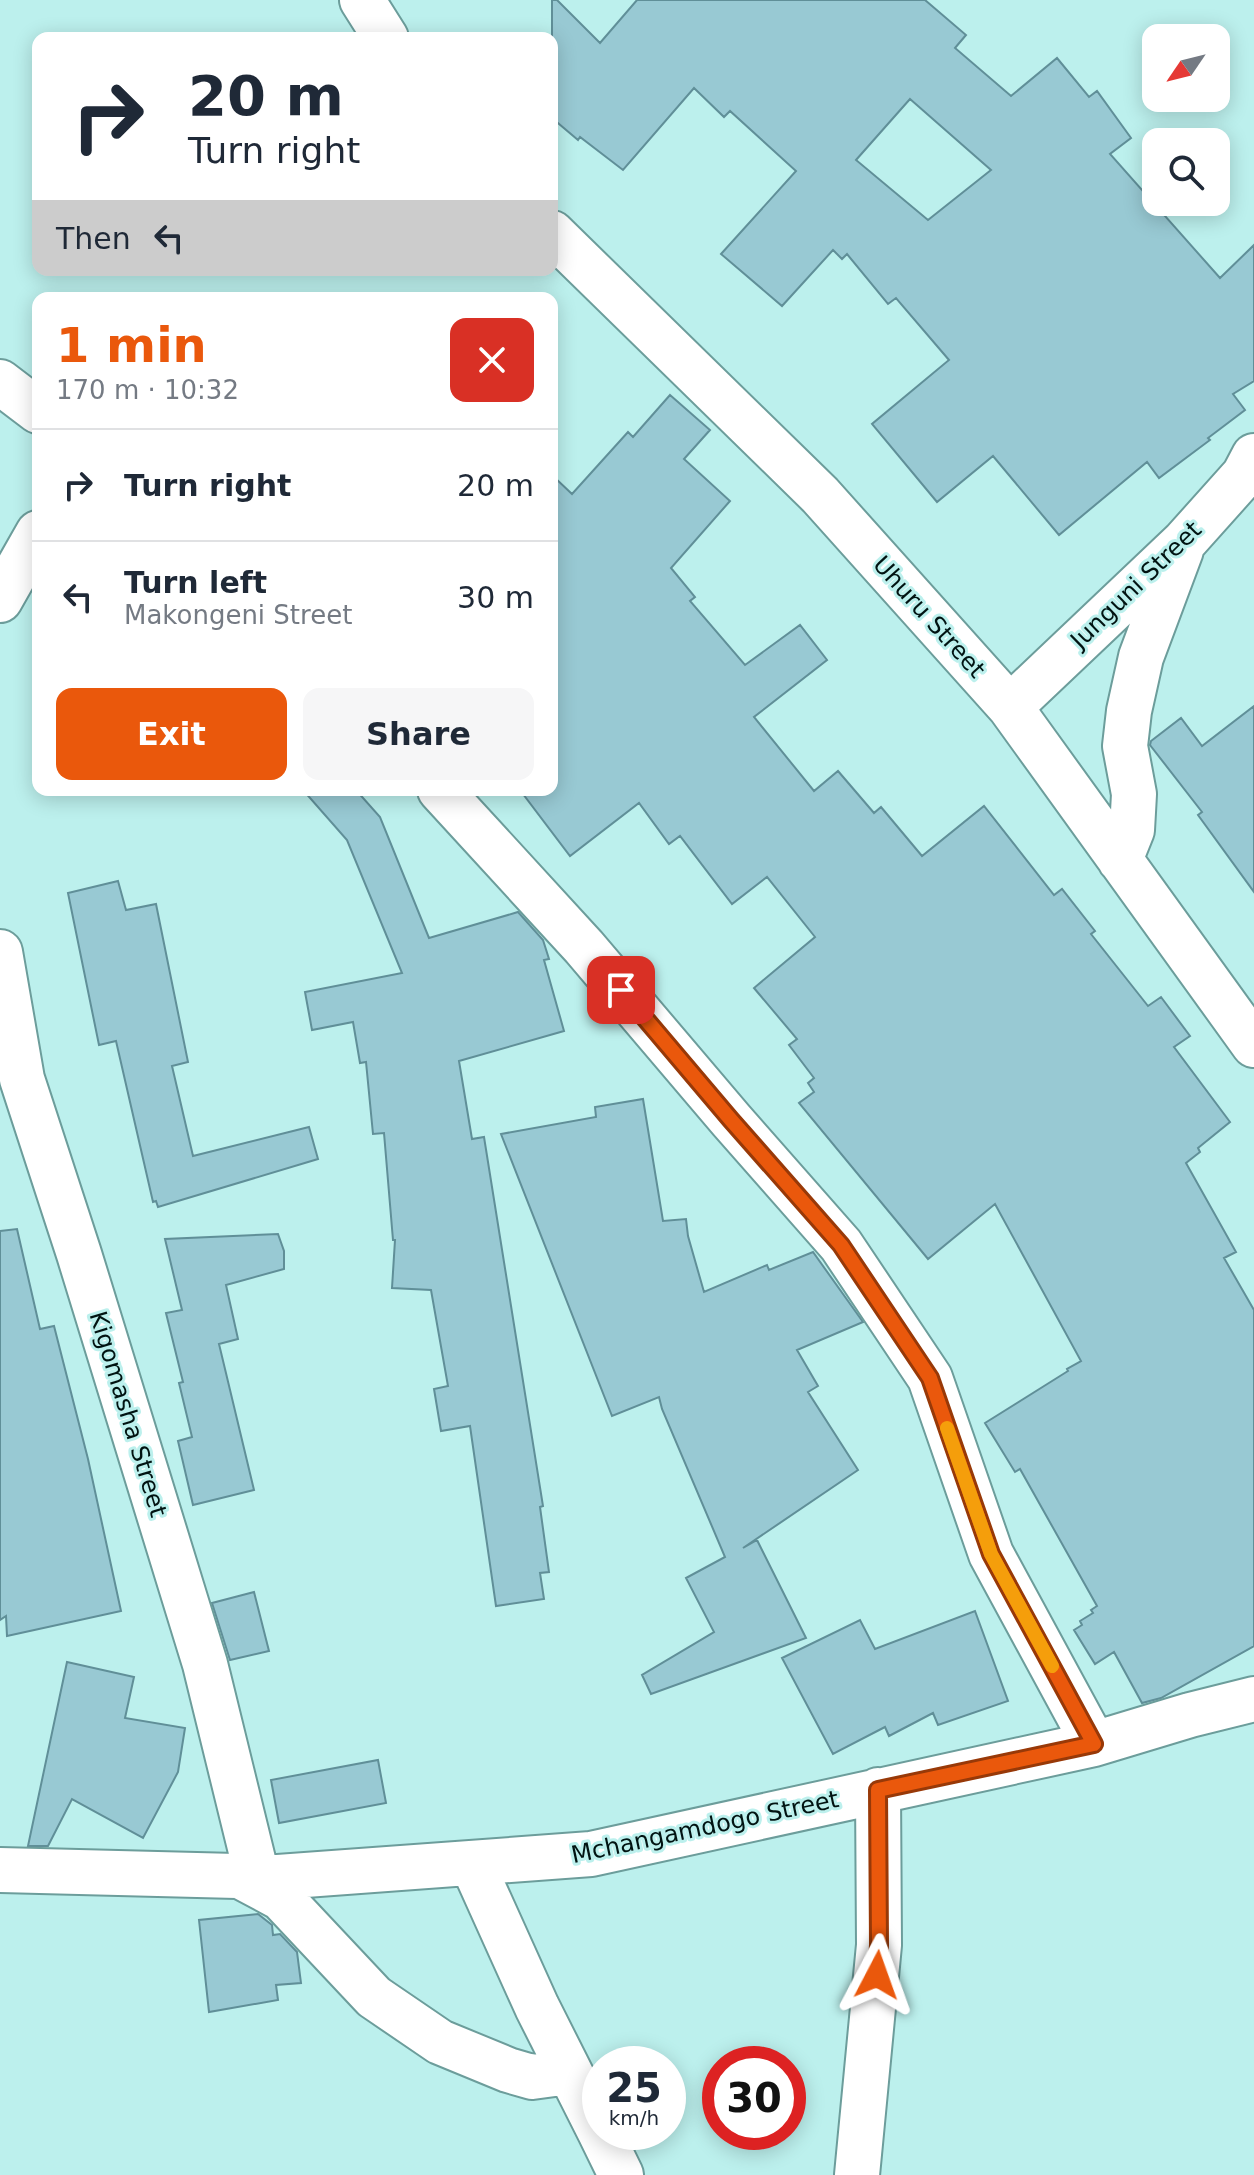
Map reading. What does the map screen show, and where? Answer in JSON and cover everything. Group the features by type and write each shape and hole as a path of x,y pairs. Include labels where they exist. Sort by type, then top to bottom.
{"street":[{"path":"362,0 382,32"},
{"name":"Uhuru Street","path":"558,239 820,495 1010,707 1252,1039"},
{"path":"0,382 32,406"},
{"name":"Junguni Street","path":"1010,707 1184,542 1244,475 1254,456"},
{"path":"1120,860 1132,830 1134,794 1125,746 1129,711 1141,657 1184,542"},
{"path":"0,600 32,544"},
{"path":"446,796 584,947 841,1245 930,1378 991,1554 1094,1744"},
{"name":"Kigomasha Street","path":"0,952 22,1079 205,1664 248,1876"},
{"name":"Mchangamdogo Street","path":"0,1870 278,1877 591,1854 1094,1744 1254,1699"},
{"path":"857,2175 879,1945 878,1790"},
{"path":"472,1863 582,2097"},
{"path":"248,1876 281,1898 374,1997 440,2042 532,2077 569,2072"},
{"path":"609,2150 621,2175"}],"building":[{"path":"552,0 557,0 600,43 637,0 925,0 966,35 955,48 1011,96 1057,58 1089,97 1097,91 1131,138 1110,154 1142,190 1142,216 1165,216 1220,278 1254,245 1254,381 1233,394 1245,410 1159,478 1147,462 1059,535 993,456 937,502 872,424 949,360 896,298 888,304 847,254 842,259 833,250 782,306 721,254 796,171 730,111 724,117 694,88 623,170 580,137 578,140 558,123 558,32 552,32","holes":["910,99 991,170 928,220 856,160"]},
{"path":"670,395 710,430 684,459 730,501 671,568 695,597 690,601 745,665 800,625 827,660 754,717 814,791 838,771 874,813 881,807 922,856 984,806 1054,895 1062,889 1095,931 1091,934 1148,1006 1161,997 1190,1036 1174,1047 1230,1122 1198,1148 1200,1152 1186,1163 1236,1252 1224,1258 1254,1310 1254,1646 1161,1698 1142,1703 1114,1652 1095,1664 1074,1630 1097,1606 1020,1469 1015,1472 985,1423 1081,1361 995,1204 928,1259 799,1103 814,1092 808,1083 814,1078 789,1045 797,1039 754,988 815,937 767,877 732,904 680,836 669,844 639,803 570,856 525,796 558,796 558,481 572,494 628,432 633,437"},
{"path":"1254,706 1254,892 1198,815 1202,812 1150,745 1181,718 1202,746"},
{"path":"308,796 361,796 380,817 429,938 518,912 543,940 549,959 544,960 564,1031 459,1061 472,1139 484,1137 543,1506 540,1507 549,1572 540,1573 544,1599 496,1606 470,1426 441,1431 434,1389 448,1386 431,1290 392,1288 395,1240 384,1133 373,1134 366,1062 360,1063 353,1022 312,1030 305,992 402,973 347,840"},
{"path":"118,881 126,910 156,904 188,1062 172,1066 193,1156 309,1127 318,1159 158,1207 156,1201 153,1202 116,1041 99,1045 68,893"},
{"path":"643,1099 663,1221 686,1219 704,1292 767,1265 769,1270 813,1252 863,1322 797,1350 818,1386 808,1392 858,1470 743,1548 757,1540 806,1638 651,1694 642,1675 714,1632 686,1578 725,1557 659,1397 612,1416 501,1134 596,1117 595,1107"},
{"path":"17,1229 40,1329 54,1326 88,1459 121,1611 7,1636 6,1616 0,1620 0,1231"},
{"path":"278,1234 284,1251 284,1269 226,1285 238,1339 219,1344 254,1490 193,1505 178,1441 192,1437 179,1383 183,1382 166,1313 182,1310 165,1239"},
{"path":"254,1592 269,1651 230,1660 212,1603"},
{"path":"975,1611 1008,1701 938,1725 933,1713 889,1736 885,1727 833,1754 782,1658 860,1620 875,1649"},
{"path":"67,1662 134,1677 125,1718 185,1728 178,1772 143,1838 72,1799 48,1846 28,1846"},
{"path":"378,1760 386,1803 279,1823 271,1780"},
{"path":"258,1914 272,1925 273,1935 280,1934 297,1952 301,1983 276,1985 278,2000 209,2012 199,1920"}],"slow traffic":[{"path":"947,1428 991,1554 1052,1666"}],"route":[{"path":"621,990 841,1245 930,1378 991,1554 1094,1744 878,1790 877,1975"}]}
